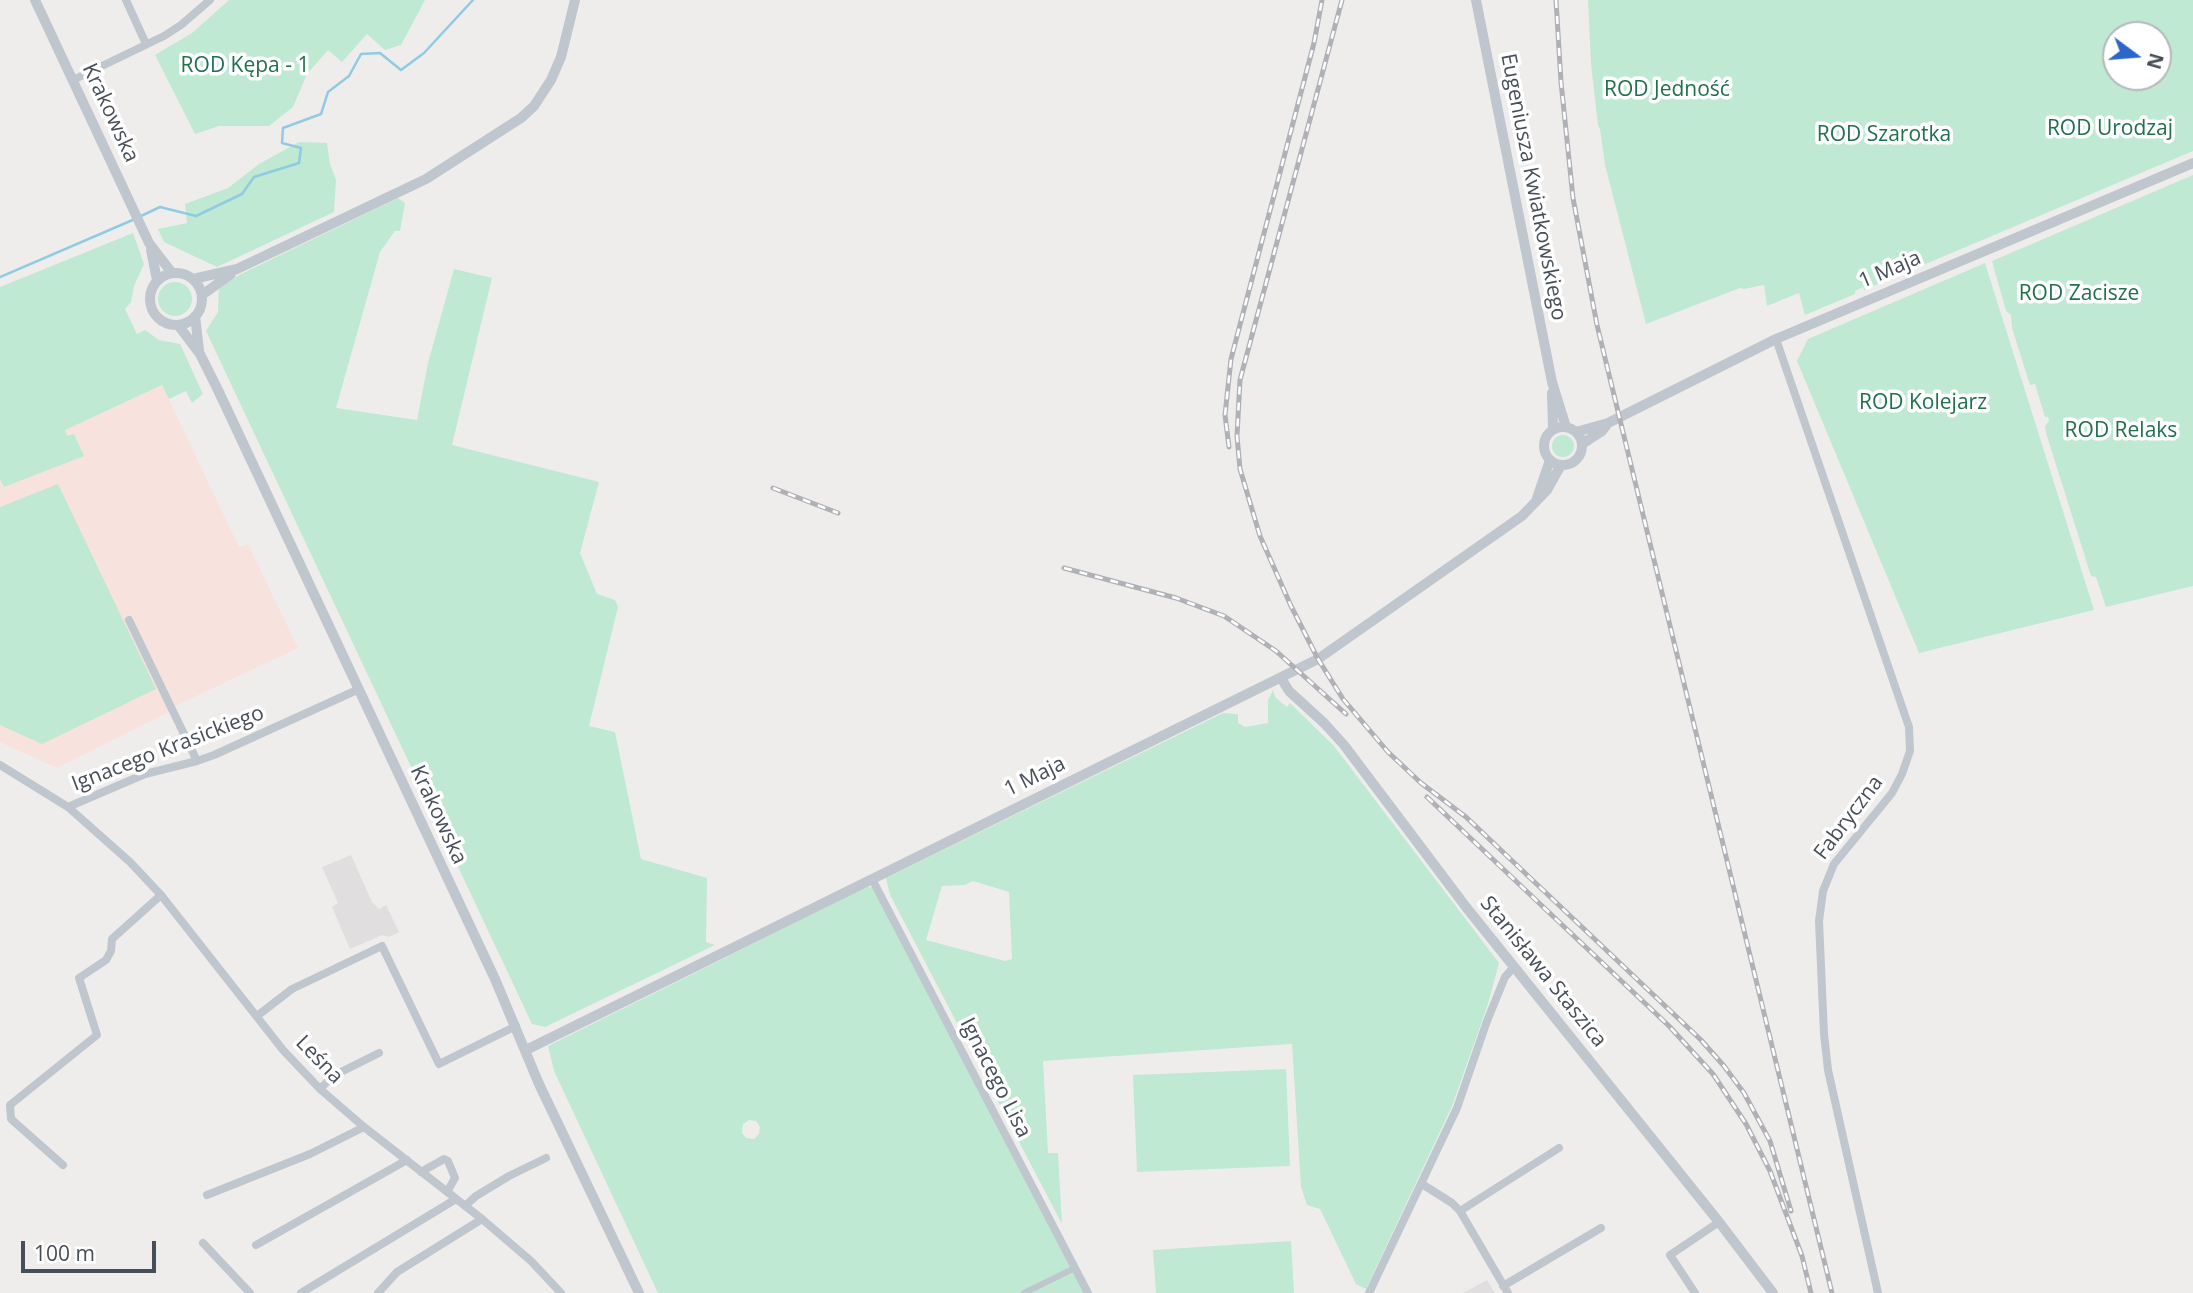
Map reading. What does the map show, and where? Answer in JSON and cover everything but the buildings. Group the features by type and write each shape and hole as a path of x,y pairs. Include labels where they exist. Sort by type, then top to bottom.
{"street":[{"name":"Krakowska","path":"35,0 149,243 157,280"},
{"path":"126,0 146,44"},
{"path":"73,80 181,25 210,0"},
{"path":"202,295 237,269 426,179 521,118 534,106 551,80 561,57 575,0"},
{"name":"Eugeniusza Kwiatkowskiego","path":"1476,0 1552,382 1553,429"},
{"name":"1 Maja","path":"1582,444 1608,424 1776,340 2193,163"},
{"name":"Krakowska","path":"149,243 172,273"},
{"path":"193,279 237,269"},
{"path":"172,273 193,279 202,295 195,316 178,325 165,323 153,311 150,295 157,280 172,273"},
{"name":"Krakowska","path":"195,316 200,354"},
{"name":"Krakowska","path":"178,325 200,354 639,1293"},
{"name":"Fabryczna","path":"1776,340 1909,727 1910,751 1902,774 1892,793 1834,864 1823,891 1819,921 1828,1070 1878,1293"},
{"name":"Eugeniusza Kwiatkowskiego","path":"1552,382 1571,429"},
{"name":"1 Maja","path":"1571,429 1608,424"},
{"path":"1553,429 1571,429 1582,444 1581,453 1575,461 1561,465 1550,460 1546,455 1545,438 1553,429"},
{"name":"1 Maja","path":"1537,499 1550,460"},
{"name":"1 Maja","path":"526,1050 1318,659 1513,523 1547,490 1561,465"},
{"path":"129,620 197,761"},
{"name":"Stanisława Staszica","path":"1282,678 1289,691 1324,723 1349,752 1514,967 1773,1293"},
{"name":"Ignacego Krasickiego","path":"68,807 145,774 197,761 357,690"},
{"name":"Leśna","path":"0,765 68,807 130,862 161,895 283,1050 320,1089 364,1128 482,1219 531,1261 561,1293"},
{"name":"Ignacego Lisa","path":"872,879 1088,1293"},
{"path":"63,1165 12,1119 10,1105 97,1035 79,978 106,960 111,951 112,939 161,895"},
{"path":"257,1016 292,989 382,946 439,1064 516,1027"},
{"path":"1370,1293 1457,1108 1505,977 1514,967"},
{"path":"320,1089 333,1076 379,1052"},
{"path":"207,1195 310,1154 364,1128"},
{"path":"1460,1211 1559,1148"},
{"path":"465,1206 476,1196 545,1158"},
{"path":"421,1172 444,1159 448,1161 455,1178 447,1192"},
{"path":"256,1245 407,1160"},
{"path":"1422,1184 1460,1211 1505,1289 1601,1228"},
{"path":"300,1293 456,1199"},
{"path":"378,1293 397,1272 482,1219"},
{"path":"1695,1293 1670,1255 1719,1222"},
{"path":"203,1243 250,1293"},
{"path":"1024,1293 1075,1268"}],"shaded area":[{"path":"162,385 239,547 248,544 298,648 169,709 169,712 57,768 0,742 0,479 3,487 73,434 67,437 64,430"},
{"path":"351,855 372,902 379,909 386,905 399,932 389,937 382,935 350,949 332,907 338,903 322,867"},
{"path":"1487,1280 1495,1293 1463,1293"}],"green space":[{"name":"ROD Kępa - 1","path":"229,0 425,0 401,45 385,50 367,34 342,62 328,50 307,74 293,107 269,126 219,126 195,134 155,55 192,33"},
{"path":"1588,0 2193,0 2193,151 1864,290 1863,287 1855,291 1855,294 1805,315 1799,293 1767,306 1764,285 1740,288 1646,324 1605,165 1591,64"},
{"path":"299,142 327,143 336,180 334,212 217,267 164,242 158,229 187,223 185,204 228,188 259,164"},
{"path":"2193,175 2193,586 2106,607 2096,577 2091,576 2046,433 2048,417 2045,417 2035,384 2030,385 2012,328 2011,315 2006,311 1992,261"},
{"path":"398,198 405,203 400,231 395,231 380,252 336,408 417,420 428,363 454,269 492,278 452,445 599,482 580,553 597,594 615,600 618,607 589,726 615,732 641,859 707,878 706,942 715,945 545,1027 532,1024 206,331 218,312 219,286"},
{"path":"133,233 144,264 134,286 131,302 125,309 137,334 145,330 159,340 180,344 203,394 192,403 186,391 169,399 162,385 65,430 67,436 74,434 84,456 4,487 0,479 0,287"},
{"name":"ROD Kolejarz","path":"1985,263 2094,610 1919,653 1797,361 1808,339"},
{"path":"175,282 187,287 192,299 187,311 175,316 163,311 158,299 163,287"},
{"path":"1563,435 1571,438 1574,446 1571,454 1563,457 1555,454 1552,446 1555,438"},
{"path":"58,484 156,689 42,744 0,725 0,507"},
{"path":"1273,690 1275,697 1287,707 1290,703 1334,746 1499,963 1488,1004 1452,1106 1366,1289 1356,1284 1320,1209 1307,1205 1301,1187 1292,1044 1043,1061 1048,1153 1058,1153 1062,1224 890,895 886,878 1223,713 1238,714 1238,723 1245,727 1268,723 1268,700","holes":["973,881 1009,892 1012,959 1005,961 926,940 942,886 965,885"]},
{"path":"871,887 875,890 1084,1293 658,1293 554,1071 548,1046","holes":["749,1120 756,1121 760,1127 759,1134 754,1139 746,1138 742,1133 743,1124"]},
{"path":"1286,1069 1290,1166 1137,1172 1133,1075"},
{"path":"1291,1241 1294,1293 1156,1293 1153,1250"}],"waterway":[{"path":"141,216 160,207 196,216 242,194 254,177 299,163 301,148 282,143 283,128 321,114 328,92 349,76 361,54 380,53 401,70 424,53 473,0"},
{"path":"0,277 135,219"}],"railway":[{"path":"1229,447 1225,415 1231,359 1314,43 1322,0"},
{"path":"1342,0 1240,380 1237,436 1240,469 1260,536 1318,659 1343,699 1388,752 1421,783 1466,817 1701,1040 1724,1066 1744,1093 1770,1141 1791,1211"},
{"path":"1556,0 1573,198 1597,325 1832,1293"},
{"path":"773,488 838,513"},
{"path":"1064,568 1176,598 1224,616 1276,651 1346,714"},
{"path":"1427,797 1669,1026 1713,1074 1746,1124 1770,1171 1802,1256 1811,1293"}],"park label":[{"name":"ROD Jedność","path":"1667,90"},
{"name":"ROD Urodzaj","path":"2110,129"},
{"name":"ROD Szarotka","path":"1884,135"},
{"name":"ROD Zacisze","path":"2079,294"},
{"name":"ROD Relaks","path":"2121,431"}]}
